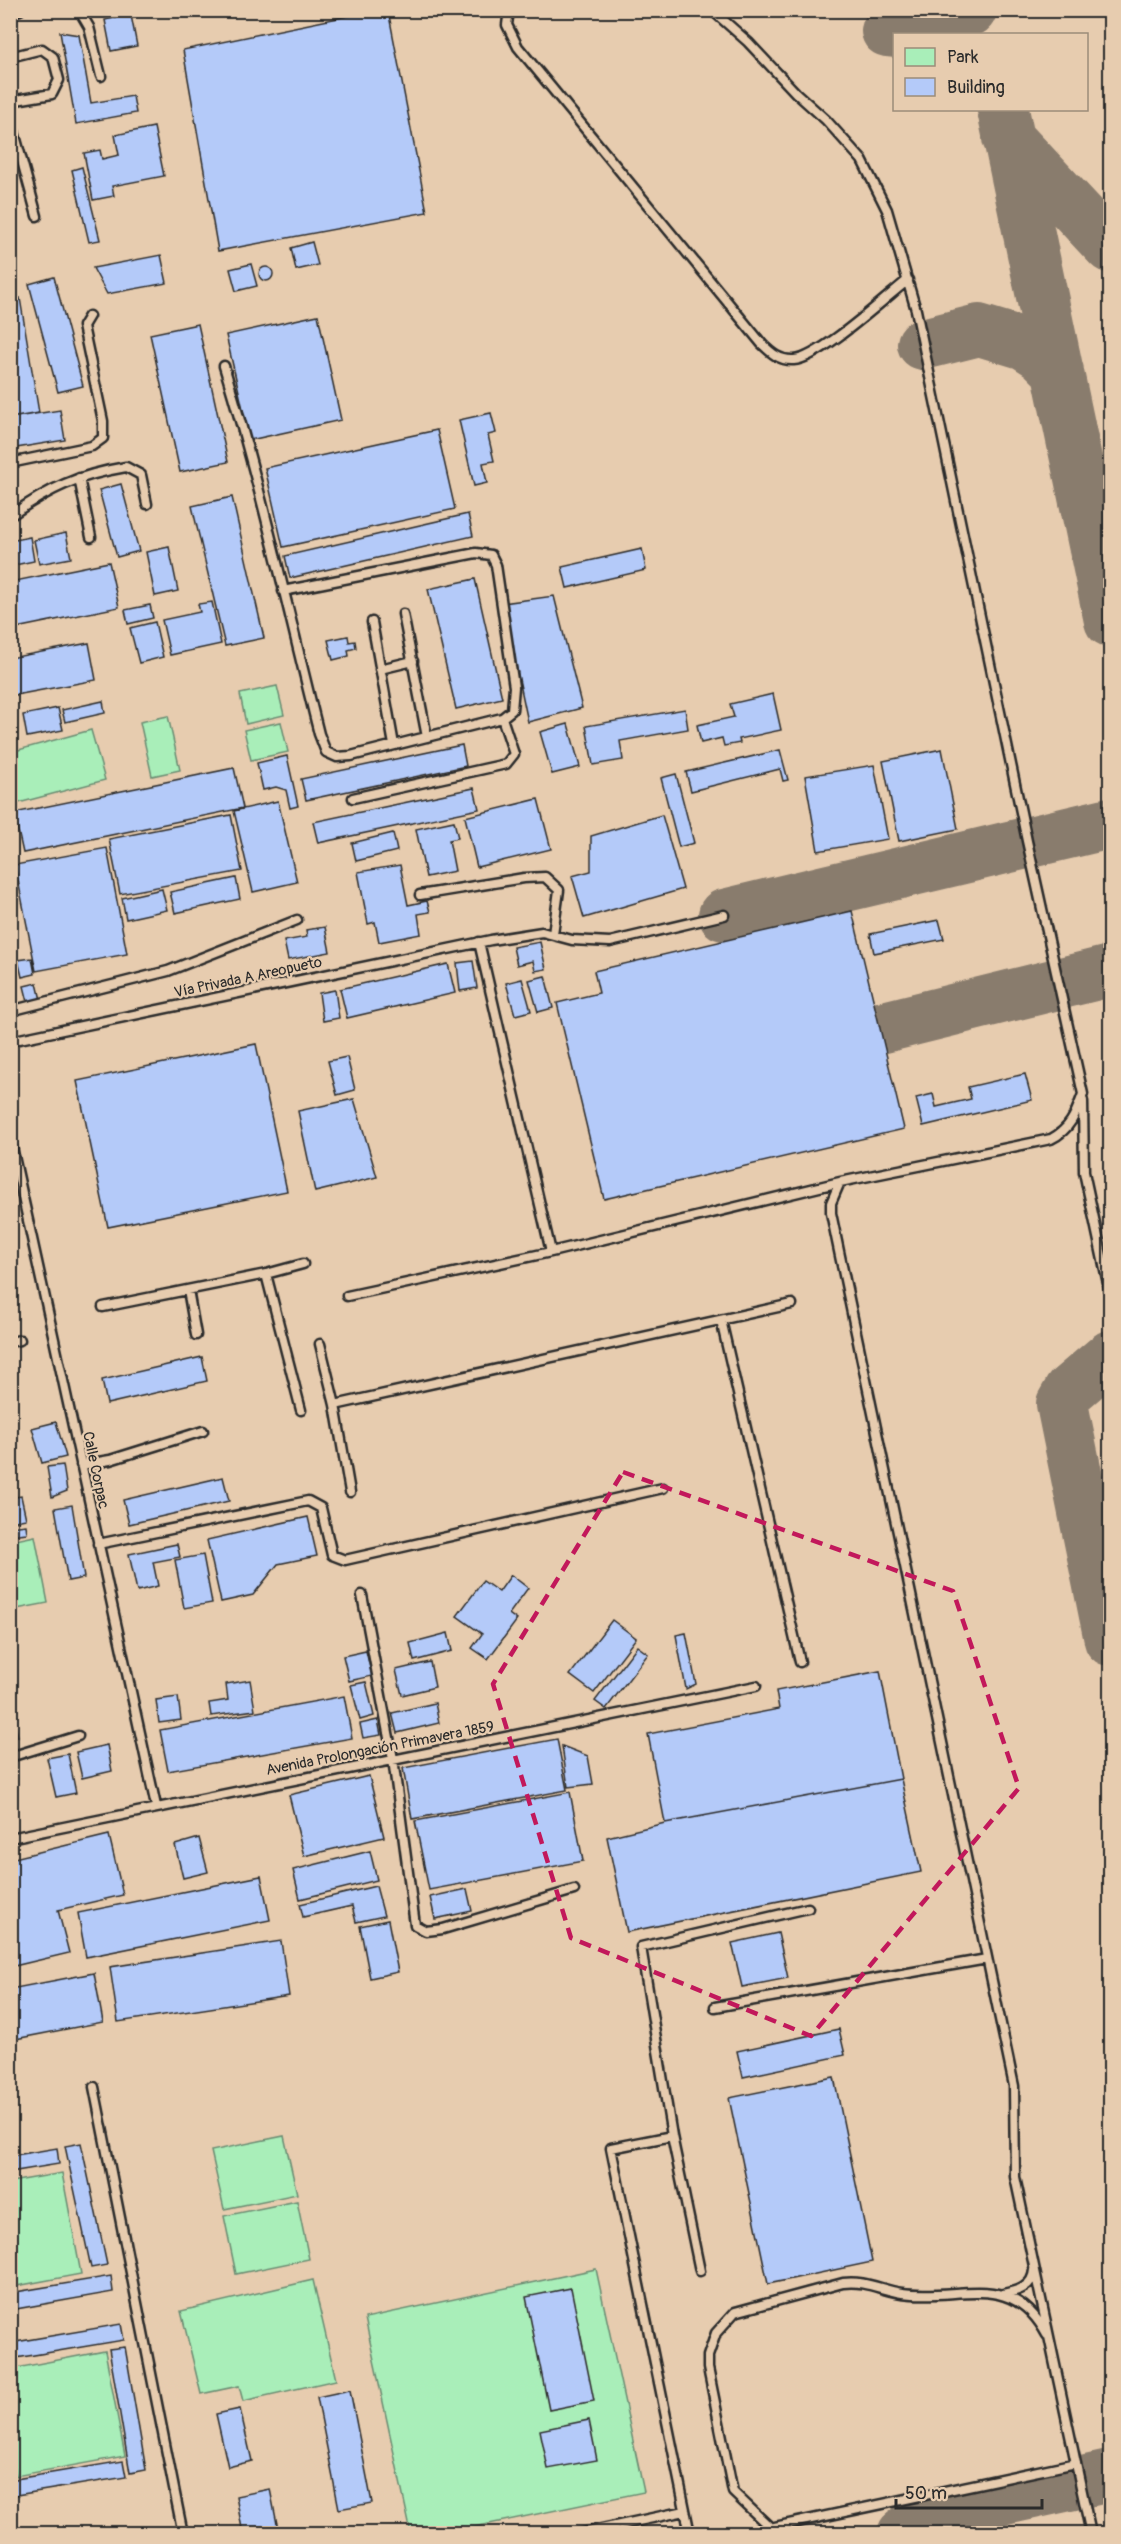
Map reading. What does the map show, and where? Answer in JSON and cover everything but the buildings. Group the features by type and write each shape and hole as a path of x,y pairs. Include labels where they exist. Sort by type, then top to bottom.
{"lane":[{"path":"10,13 20,10"},
{"path":"79,10 89,27 101,76"},
{"path":"509,10 507,25 518,47 762,344 778,358 795,361 816,352 908,280"},
{"path":"712,10 748,42 795,93 826,120 862,160 887,210 916,310 1027,841 1083,1094 1084,1172 1110,1293"},
{"path":"10,57 42,49 53,57 59,80 52,93 10,101"},
{"path":"10,117 37,216"},
{"path":"10,463 92,446 103,438 103,421 82,326 89,316"},
{"path":"224,366 279,561 283,591 319,734 326,752 337,757 394,745 502,718 512,710 514,687 496,565 491,555 476,553 283,591"},
{"path":"10,516 45,492 79,478 126,467 141,475 147,504"},
{"path":"79,478 90,537"},
{"path":"403,614 427,737"},
{"path":"372,622 394,745"},
{"path":"380,669 413,661"},
{"path":"353,798 506,764 514,754 502,718"},
{"path":"420,895 524,878 545,877 559,890 553,934"},
{"name":"Vía Privada A Areopueto","path":"10,1041 479,942 532,933 553,934 572,940 610,942 724,915"},
{"path":"10,1011 168,971 297,920"},
{"path":"479,942 551,1252"},
{"path":"347,1296 551,1252 840,1182 1051,1139 1067,1128 1074,1119 1083,1094"},
{"name":"Calle Corpac","path":"10,1138 156,1806"},
{"path":"840,1182 831,1203 831,1213 1014,2086 1015,2177 1053,2346 1091,2534"},
{"path":"103,1307 266,1274 303,1264"},
{"path":"266,1274 301,1410"},
{"path":"188,1290 196,1335"},
{"path":"335,1405 792,1304"},
{"path":"721,1320 800,1662"},
{"path":"10,1342 20,1340"},
{"path":"320,1344 335,1405 350,1492"},
{"path":"81,1466 111,1460 203,1431"},
{"path":"98,1544 308,1500 321,1508 332,1555 345,1560 663,1488"},
{"path":"362,1595 393,1759 415,1924 426,1931 442,1929 574,1890"},
{"name":"Avenida Prolongación Primavera 1859","path":"10,1838 156,1806 756,1686"},
{"path":"10,1757 78,1736"},
{"path":"700,2271 672,2136 641,1947 808,1908"},
{"path":"715,2007 987,1959"},
{"path":"94,2087 183,2534"},
{"path":"672,2136 611,2148 690,2534"},
{"path":"1001,2295 1028,2285 1034,2275 1034,2263"},
{"path":"774,2530 733,2492 708,2368 710,2346 724,2322 735,2312 853,2282 902,2293 926,2295 990,2292 1001,2295 1032,2312 1053,2346"},
{"path":"741,2534 774,2530 1076,2463"},
{"path":"578,2534 686,2511"}],"highlighted area":[{"path":"623,1472 953,1591 1019,1788 811,2036 571,1938 493,1684"}],"green space":[{"path":"277,686 284,715 246,724 240,694"},
{"path":"168,716 180,770 152,776 140,722"},
{"path":"281,722 288,752 251,760 244,730"},
{"path":"91,730 105,780 11,805 11,752"},
{"path":"35,1536 48,1603 11,1610 11,1541"},
{"path":"284,2136 297,2194 224,2209 211,2151"},
{"path":"62,2173 81,2274 11,2287 11,2182"},
{"path":"297,2201 309,2259 236,2274 224,2216"},
{"path":"596,2269 644,2492 445,2533 411,2533 365,2318"},
{"path":"313,2280 336,2380 243,2401 239,2386 201,2394 181,2311"},
{"path":"105,2351 125,2456 16,2476 11,2448 11,2369"}],"taxiway":[{"path":"887,31 910,33 931,31 941,28 971,10"},
{"path":"1003,111 1110,621"},
{"path":"1008,138 1110,247"},
{"path":"923,344 979,330 1025,344 1042,355 1058,371"},
{"path":"724,915 1110,823"},
{"path":"880,1028 1110,971"},
{"path":"1110,1356 1070,1390 1062,1404 1110,1640"},
{"path":"903,2534 927,2516 1110,2476"}]}
